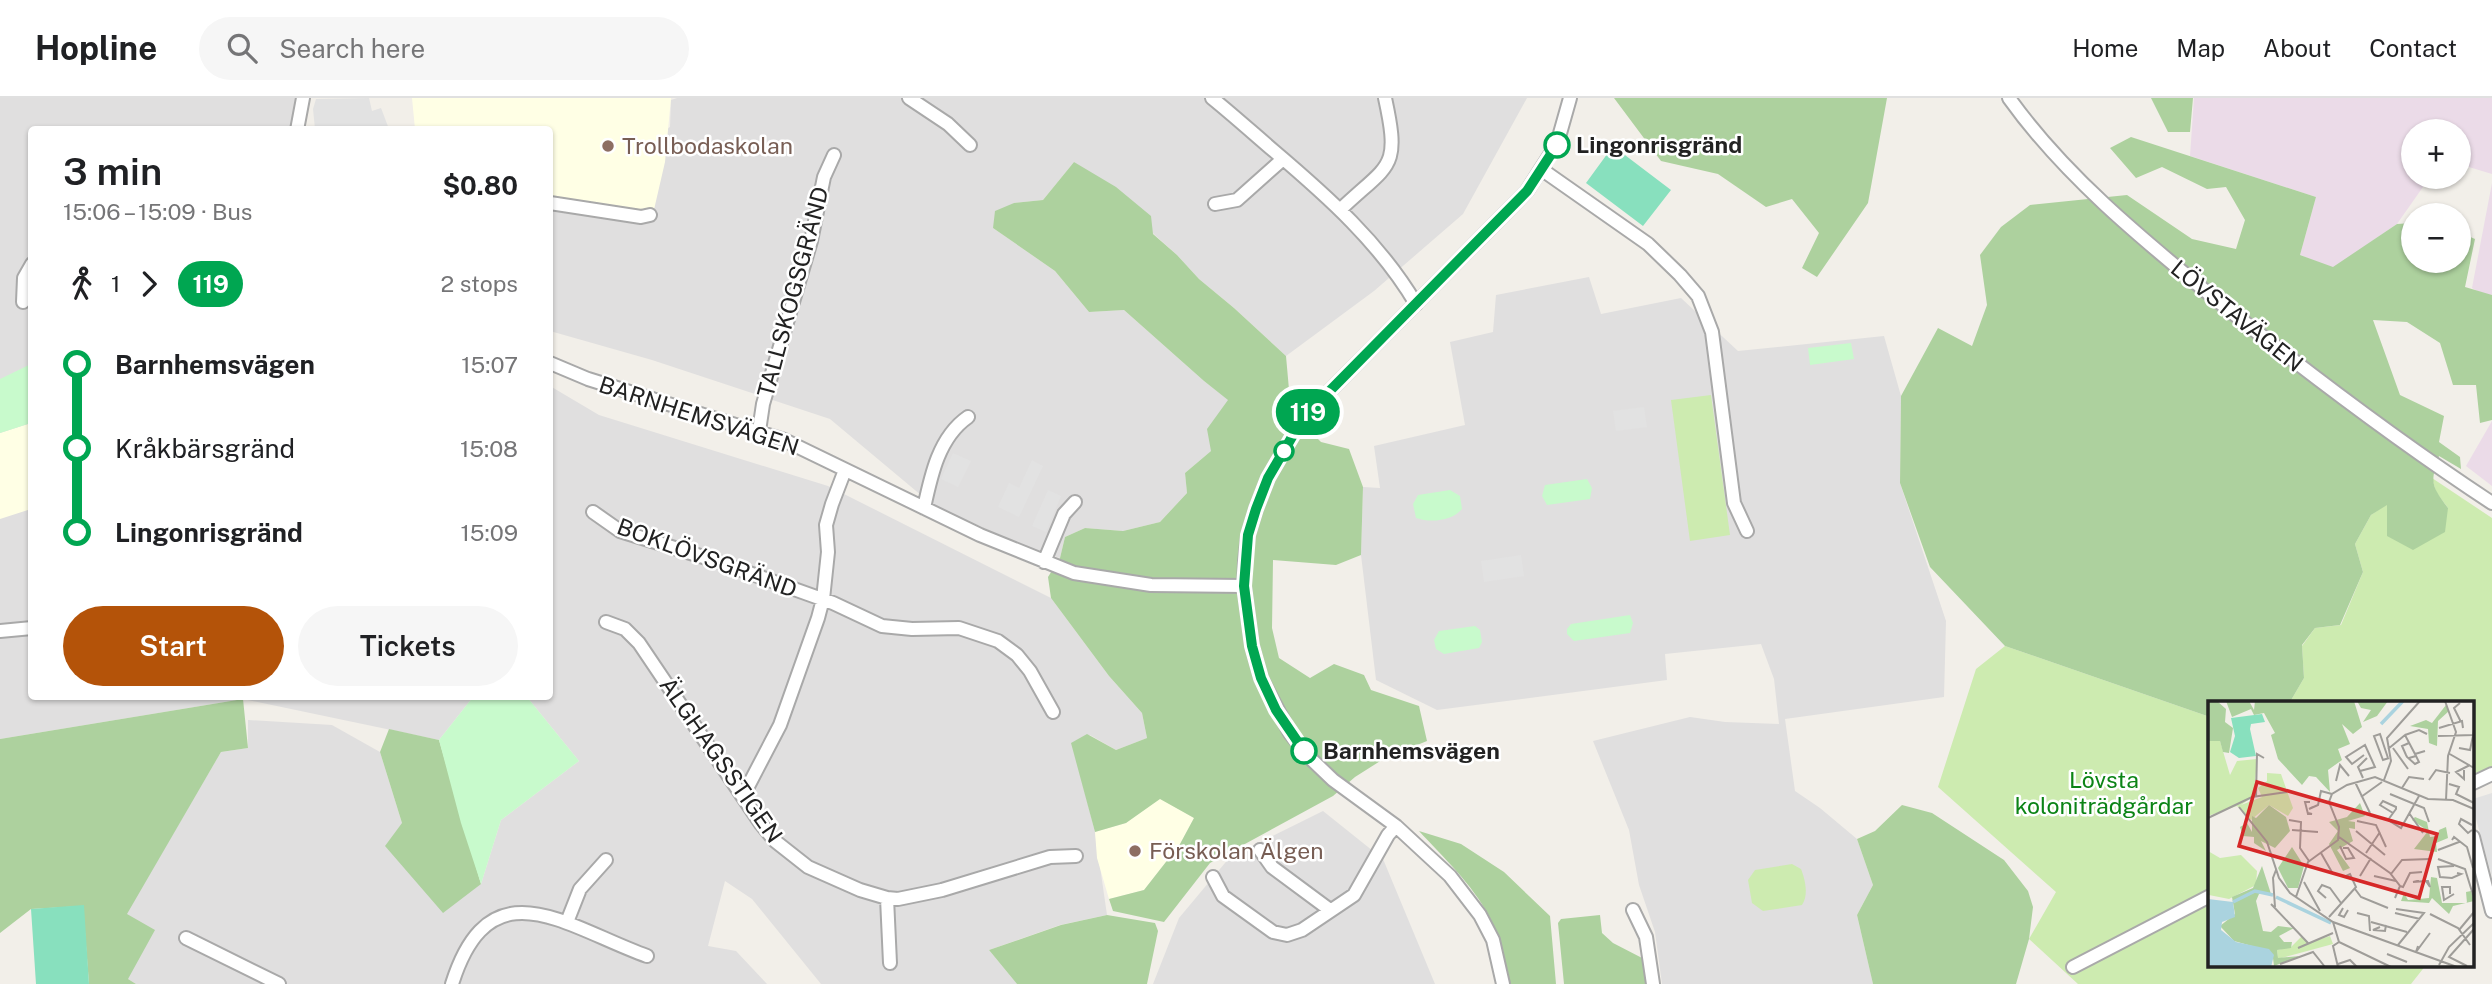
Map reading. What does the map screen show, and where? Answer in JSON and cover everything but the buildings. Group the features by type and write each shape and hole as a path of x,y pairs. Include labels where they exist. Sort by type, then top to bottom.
{"street":[{"path":"298,126 303,98"},
{"path":"909,98 948,124 970,145"},
{"path":"1212,98 1340,209 1402,280 1416,304"},
{"path":"1340,209 1378,177 1390,158 1393,144 1385,98"},
{"path":"1503,984 1493,940 1480,915 1450,876 1396,826 1333,780 1309,757 1290,733 1261,678 1252,646 1244,586 1248,535 1256,509 1268,478 1303,418 1527,191 1557,145 1570,98"},
{"name":"LÖVSTAVÄGEN","path":"2009,98 2077,176 2153,248 2305,371 2492,503"},
{"name":"TALLSKOGSGRÄND","path":"759,431 763,404 811,241 824,177 834,155"},
{"path":"1215,204 1237,200 1283,159"},
{"path":"1541,169 1648,244 1698,296 1712,332 1734,503 1747,531"},
{"path":"553,203 641,217 650,215"},
{"path":"23,302 24,278 28,266"},
{"name":"BARNHEMSVÄGEN","path":"553,364 622,390 784,440 980,535 1074,573 1132,583 1196,587 1244,586"},
{"path":"924,508 944,444 954,428 968,417"},
{"path":"743,796 780,725 823,599 828,552 826,526 845,470"},
{"path":"1044,562 1064,514 1075,502"},
{"name":"BOKLÖVSGRÄND","path":"593,512 620,531 823,599 883,626 959,628 998,641 1017,654 1053,712"},
{"name":"ÄLGHAGSSTIGEN","path":"606,622 625,629 639,643 761,824 790,855 808,867 887,898 898,899 942,890 1050,857 1076,856"},
{"path":"0,631 28,628"},
{"path":"2474,783 2492,774"},
{"path":"1213,877 1223,896 1281,936 1302,930 1354,895 1388,835 1396,826"},
{"path":"2474,841 2492,911"},
{"path":"1259,850 1272,867 1329,911"},
{"path":"567,922 580,889 606,860"},
{"path":"2073,967 2208,897"},
{"path":"887,898 890,963"},
{"path":"1633,910 1646,937 1653,984"},
{"path":"452,984 470,941 482,926 502,914 537,914 567,922 613,944 647,956"},
{"path":"186,938 279,984"}],"shaded area":[{"path":"0,98 297,98 291,126 28,126 28,700 237,700 0,739"},
{"path":"369,98 372,111 381,108 388,126 315,126 313,109 316,99"},
{"name":"Trollbodaskolan","path":"412,98 671,98 665,162 653,214 553,201 553,126 415,126"},
{"path":"1527,98 1463,214 1374,291 1286,356 1074,162 1043,200 1014,203 993,228 1055,271 1089,312 1124,310 1229,400 1211,451 1185,473 1187,493 1160,522 1123,531 1085,528 1065,537 1060,558 1034,550 934,506 830,419 652,360 553,332 553,199 670,127 671,100"},
{"path":"2194,98 2492,98 2492,174 2471,168 2471,119 2401,119 2401,189 2422,189 2412,203 2401,203 2401,218 2397,224 2333,268 2300,255 2316,197 2190,156"},
{"path":"2492,183 2492,300 2472,288"},
{"path":"1589,277 1601,314 1681,298 1738,351 1884,336 1901,396 1900,483 1946,621 1944,697 1785,719 1795,791 1857,839 1873,885 1857,915 1873,984 1662,984 1655,932 1639,885 1629,830 1593,741 1690,717 1725,722 1779,724 1774,679 1761,644 1665,654 1667,680 1437,710 1376,680 1361,555 1363,487 1380,488 1374,446 1465,425 1450,342 1493,332 1496,295"},
{"path":"553,388 599,415 828,486 1051,598 1109,676 1142,713 1147,738 1116,750 1090,735 1072,743 1095,832 1107,915 1060,925 989,950 1017,984 821,984 752,899 725,881 708,946 736,951 767,984 136,984 128,979 126,914 221,752 248,748 248,720 332,725 380,752 402,823 481,884 501,820 579,761 529,700 553,700"},
{"path":"1644,407 1647,427 1616,431 1613,411"},
{"path":"2492,421 2492,486 2466,466"},
{"path":"28,424 28,510 0,519 0,433"},
{"path":"953,453 971,461 958,487 941,479"},
{"path":"1032,460 1043,466 1019,517 998,507 1009,483 1019,488"},
{"path":"1048,490 1061,496 1046,532 1032,526"},
{"path":"1521,555 1524,576 1484,582 1481,561"},
{"path":"248,700 471,700 439,740"},
{"path":"2492,793 2492,877 2474,812 2474,799"},
{"name":"Förskolan Älgen","path":"1160,798 1194,818 1180,844 1144,890 1109,899 1097,858 1095,832 1126,823"},
{"path":"1323,811 1383,859 1435,984 1153,984 1179,918 1230,857"}],"green space":[{"path":"1614,98 1887,98 1868,203 1817,277 1802,268 1819,233 1792,199 1766,207 1718,174 1661,161"},
{"path":"2151,98 2193,98 2190,132 2168,132"},
{"path":"2131,137 2316,197 2300,255 2333,267 2401,224 2401,273 2468,273 2465,287 2492,295 2492,420 2480,423 2476,385 2453,385 2440,343 2407,322 2373,320 2400,395 2444,416 2439,442 2460,457 2461,469 2439,456 2433,478 2435,489 2448,508 2445,532 2413,550 2387,536 2387,505 2371,515 2355,544 2363,572 2340,625 2315,628 2302,645 2304,678 2291,701 2208,701 2208,716 2005,646 1930,567 1900,483 1901,396 1938,328 1972,346 1987,305 1980,255 2001,227 2030,205 2127,195 2192,239 2236,249 2245,220 2226,187 2207,189 2162,167 2136,178 2110,148"},
{"path":"1613,146 1671,190 1643,226 1586,183"},
{"path":"1074,162 1116,187 1151,216 1153,234 1286,356 1291,412 1321,442 1349,449 1363,487 1361,555 1336,565 1273,560 1272,628 1279,658 1310,678 1334,664 1364,675 1371,690 1419,706 1427,741 1385,758 1355,777 1333,796 1210,863 1164,922 1113,911 1109,899 1144,890 1180,844 1194,818 1160,799 1126,823 1095,832 1071,743 1087,734 1116,750 1147,738 1142,713 1109,676 1051,598 1048,577 1060,558 1065,537 1085,528 1123,531 1160,522 1187,493 1185,473 1211,451 1207,429 1228,400 1124,310 1089,312 1055,271 993,228 995,211 1014,203 1043,200"},
{"path":"2471,237 2475,239 2471,258"},
{"path":"1851,343 1854,359 1810,365 1808,348"},
{"path":"28,365 28,424 0,433 0,379"},
{"path":"1711,395 1730,535 1690,541 1671,400"},
{"path":"2432,478 2492,518 2492,767 2474,774 2474,701 2291,701 2304,678 2302,646 2315,628 2341,625 2363,572 2355,544 2371,515 2387,504 2448,508 2436,492"},
{"path":"1587,479 1592,488 1590,499 1547,505 1542,496 1545,485"},
{"path":"1450,490 1460,496 1462,509 1458,513 1441,520 1416,518 1413,504 1418,495"},
{"path":"1630,615 1633,623 1630,633 1574,641 1567,634 1571,624"},
{"path":"1475,626 1480,630 1482,642 1479,648 1444,654 1436,649 1434,640 1439,631"},
{"name":"Lövsta koloniträdgårdar","path":"2005,646 2208,716 2208,967 2424,967 2411,984 2078,984 2029,939 2056,892 1938,787 1976,669"},
{"path":"243,700 248,748 221,752 127,914 155,930 128,979 136,984 89,984 83,906 31,909 0,933 0,739"},
{"path":"471,700 529,700 579,761 501,820 481,884 461,823 439,740"},
{"path":"389,729 439,740 481,884 443,913 385,846 402,823 380,752"},
{"path":"1902,805 1932,813 2004,860 2028,891 2033,907 2029,939 2016,984 1873,984 1857,915 1873,885 1857,839 1875,831"},
{"path":"1419,831 1461,844 1504,872 1550,916 1556,984 1509,984 1496,932 1482,904 1457,871"},
{"path":"1792,864 1801,869 1804,877 1806,892 1802,905 1763,911 1752,903 1748,880 1755,870"},
{"path":"84,905 89,984 36,984 31,909"},
{"path":"1107,915 1155,923 1158,931 1147,984 1017,984 989,950 1061,925"},
{"path":"1600,915 1602,933 1613,943 1644,959 1647,984 1564,984 1558,923 1561,919"}],"bus line":[{"name":"119","path":"1304,751 1276,710 1261,678 1247,616 1244,586 1248,535 1268,478 1303,418 1527,191 1557,145"}],"place":[{"name":"Lingonrisgränd","path":"1557,145"},
{"name":"Trollbodaskolan","path":"608,146"},
{"name":"Barnhemsvägen","path":"1304,751"},
{"name":"Förskolan Älgen","path":"1135,851"}]}
